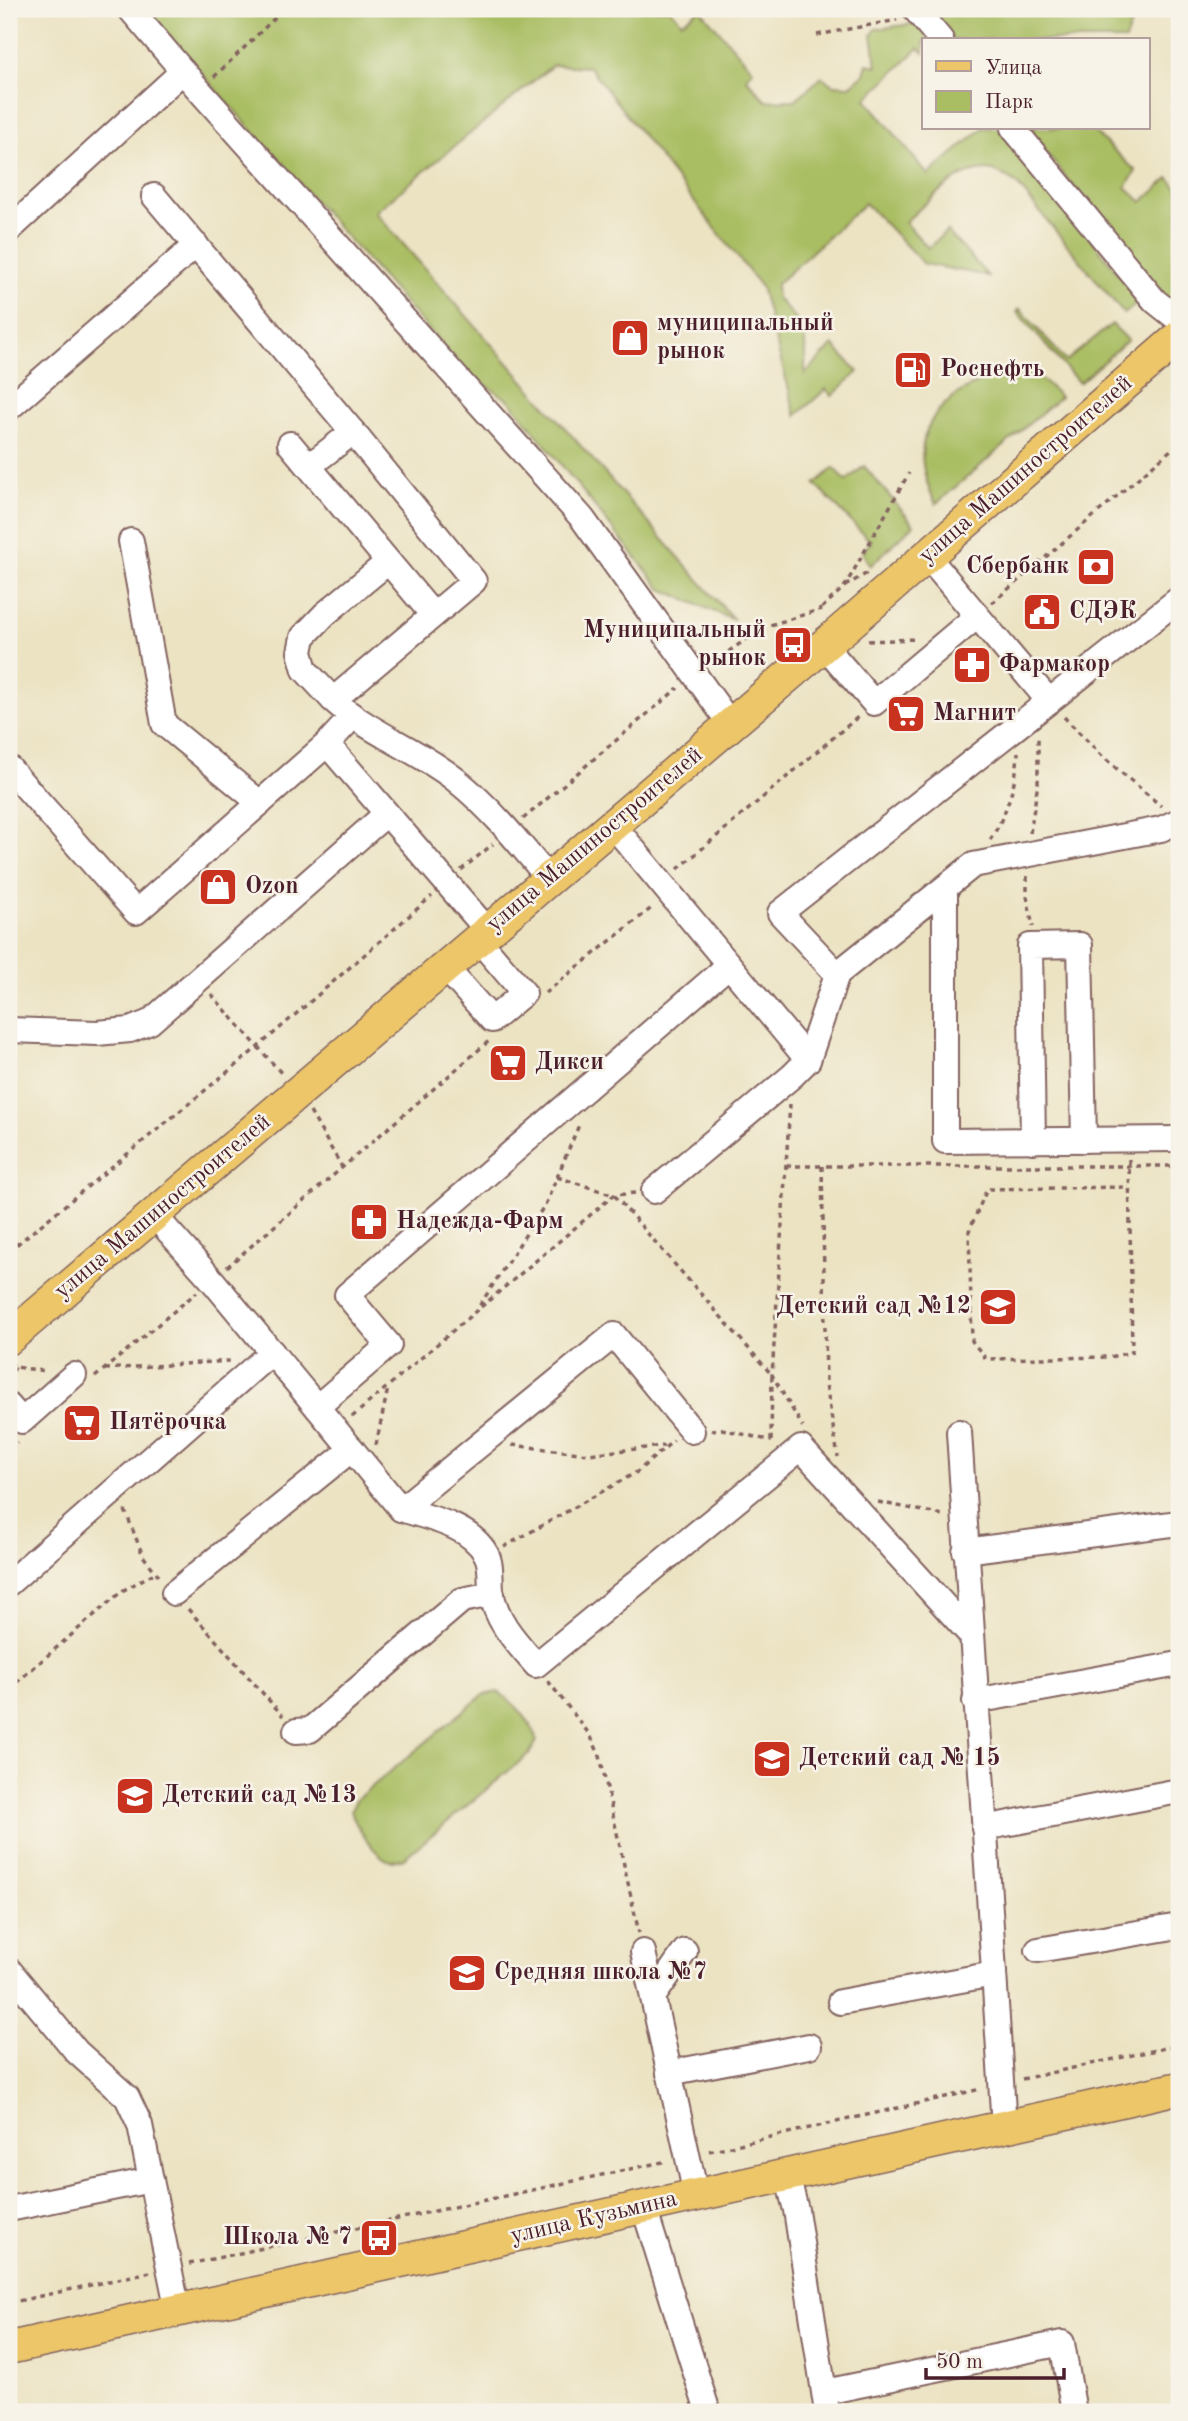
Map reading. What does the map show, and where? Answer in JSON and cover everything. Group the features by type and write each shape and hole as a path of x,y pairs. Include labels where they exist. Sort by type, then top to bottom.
{"main road":[{"name":"улица Машиностроителей","path":"12,1353 154,1215 731,725 829,628 927,556 1179,337"},
{"name":"улица Кузьмина","path":"9,2348 1179,2088"}],"street":[{"path":"130,9 582,518 731,725"},
{"path":"907,14 938,38"},
{"path":"9,230 183,71"},
{"path":"1015,130 1156,301 1179,320"},
{"path":"154,196 353,432 474,581 333,699"},
{"path":"9,408 196,245"},
{"path":"309,467 353,432"},
{"path":"290,444 433,615"},
{"path":"131,541 164,724 260,803"},
{"path":"927,556 977,616 1044,706"},
{"path":"388,562 325,614 303,637 300,652 305,670 352,717 413,750 457,781 509,831 549,879"},
{"path":"837,974 780,913 1179,599"},
{"path":"829,628 874,703 977,616"},
{"path":"9,768 136,912 327,744 352,717"},
{"path":"327,744 445,884 524,993 492,1020 445,967"},
{"path":"9,1030 97,1033 130,1030 150,1022 386,814"},
{"path":"654,1191 800,1068 837,974 973,865 1161,829 1179,821"},
{"path":"613,825 729,965 800,1068"},
{"path":"944,889 945,1141 1179,1139"},
{"path":"1033,1141 1030,946 1080,944 1084,1140"},
{"path":"317,1407 389,1345 347,1295 729,965"},
{"path":"154,1215 212,1280 266,1357 317,1407 401,1509 445,1523 468,1535 488,1556 492,1594 504,1628 536,1665 805,1442 844,1495 971,1635"},
{"path":"401,1509 614,1335 692,1431"},
{"path":"9,1583 266,1357"},
{"path":"9,1406 22,1421 84,1376"},
{"path":"959,1432 1004,2127"},
{"path":"174,1593 344,1440"},
{"path":"965,1551 1179,1523"},
{"path":"296,1731 310,1730 462,1600 492,1594"},
{"path":"975,1701 1179,1664"},
{"path":"984,1828 1179,1791"},
{"path":"1038,1950 1179,1926"},
{"path":"653,1997 685,1951"},
{"path":"643,1952 696,2194"},
{"path":"9,1970 77,2052 127,2097 140,2125 178,2311"},
{"path":"841,2002 994,1974"},
{"path":"669,2073 809,2046"},
{"path":"788,2175 796,2210 826,2402 1062,2343 1074,2412"},
{"path":"9,2209 151,2180"},
{"path":"645,2208 708,2412"}],"path":[{"path":"200,90 284,9"},
{"path":"817,35 907,14"},
{"path":"977,616 1179,443"},
{"path":"829,628 845,586 909,473"},
{"path":"9,1251 258,1047 445,884 695,675 764,626 829,628 852,642 952,637"},
{"path":"536,1000 657,903 662,884 874,703"},
{"path":"1044,706 1179,821"},
{"path":"1037,946 1027,896 1027,854 1038,783 1044,706"},
{"path":"973,865 999,826 1018,769 1018,726"},
{"path":"199,979 298,1092 342,1167"},
{"path":"105,1368 212,1280 495,1035"},
{"path":"771,1441 772,1375 786,1166 800,1068"},
{"path":"476,1311 546,1203 582,1117 586,1088"},
{"path":"1128,1139 1129,1166 1132,1352 1110,1357 986,1359 972,1341 969,1231 987,1189 1129,1187"},
{"path":"786,1166 1179,1166"},
{"path":"822,1166 826,1384 844,1495 963,1520"},
{"path":"557,1177 614,1195 654,1191"},
{"path":"488,1556 637,1472 666,1446 692,1431 722,1429 771,1441 805,1442 772,1375 614,1195"},
{"path":"344,1440 389,1386 614,1195"},
{"path":"9,1380 12,1353"},
{"path":"84,1376 105,1368 266,1357"},
{"path":"370,1472 389,1386"},
{"path":"9,1449 25,1436"},
{"path":"483,1442 588,1454 666,1446"},
{"path":"117,1488 143,1556 296,1731"},
{"path":"9,1689 122,1591 156,1572"},
{"path":"536,1665 590,1735 600,1756 643,1952"},
{"path":"9,2303 688,2156 1179,2045"}],"green space":[{"path":"147,9 670,9 682,22 700,9 753,70 746,78 766,101 795,100 822,77 833,85 850,86 864,74 867,64 877,66 872,35 876,29 918,23 930,38 922,38 922,51 919,48 866,99 928,175 981,130 1006,130 1140,301 1124,314 1017,184 996,172 980,171 956,179 905,222 928,248 947,231 988,276 924,264 865,203 776,285 777,298 803,332 805,374 833,345 858,372 832,396 826,389 796,416 761,287 589,67 553,65 375,212 734,620 661,589 510,401 466,372"},
{"path":"924,9 1137,9 1126,38 949,38"},
{"path":"1028,130 1092,130 1136,171 1126,187 1142,202 1169,178 1179,190 1179,282 1174,287 1175,295 1171,300 1165,300"},
{"path":"1020,309 1066,361 1112,324 1128,340 1079,383 1017,312"},
{"path":"1006,371 1036,376 1060,397 936,504 926,479 922,456 932,419 962,391"},
{"path":"864,466 914,525 870,566 862,552 871,542 815,484 834,468 846,481"},
{"path":"498,1692 516,1707 531,1726 537,1741 529,1754 404,1858 394,1861 380,1855 367,1840 351,1810 357,1799 483,1695"}],"place":[{"name":"муниципальный рынок","path":"630,338"},
{"name":"Роснефть","path":"913,370"},
{"name":"Сбербанк","path":"1096,567"},
{"name":"СДЭК","path":"1042,612"},
{"name":"Муниципальный рынок","path":"793,645"},
{"name":"Фармакор","path":"972,665"},
{"name":"Магнит","path":"906,714"},
{"name":"Ozon","path":"218,887"},
{"name":"Дикси","path":"508,1063"},
{"name":"Надежда-Фарм","path":"369,1222"},
{"name":"Детский сад №12","path":"998,1307"},
{"name":"Пятёрочка","path":"82,1423"},
{"name":"Детский сад № 15","path":"772,1759"},
{"name":"Детский сад №13","path":"135,1796"},
{"name":"Средняя школа №7","path":"467,1973"},
{"name":"Школа № 7","path":"379,2238"}]}
